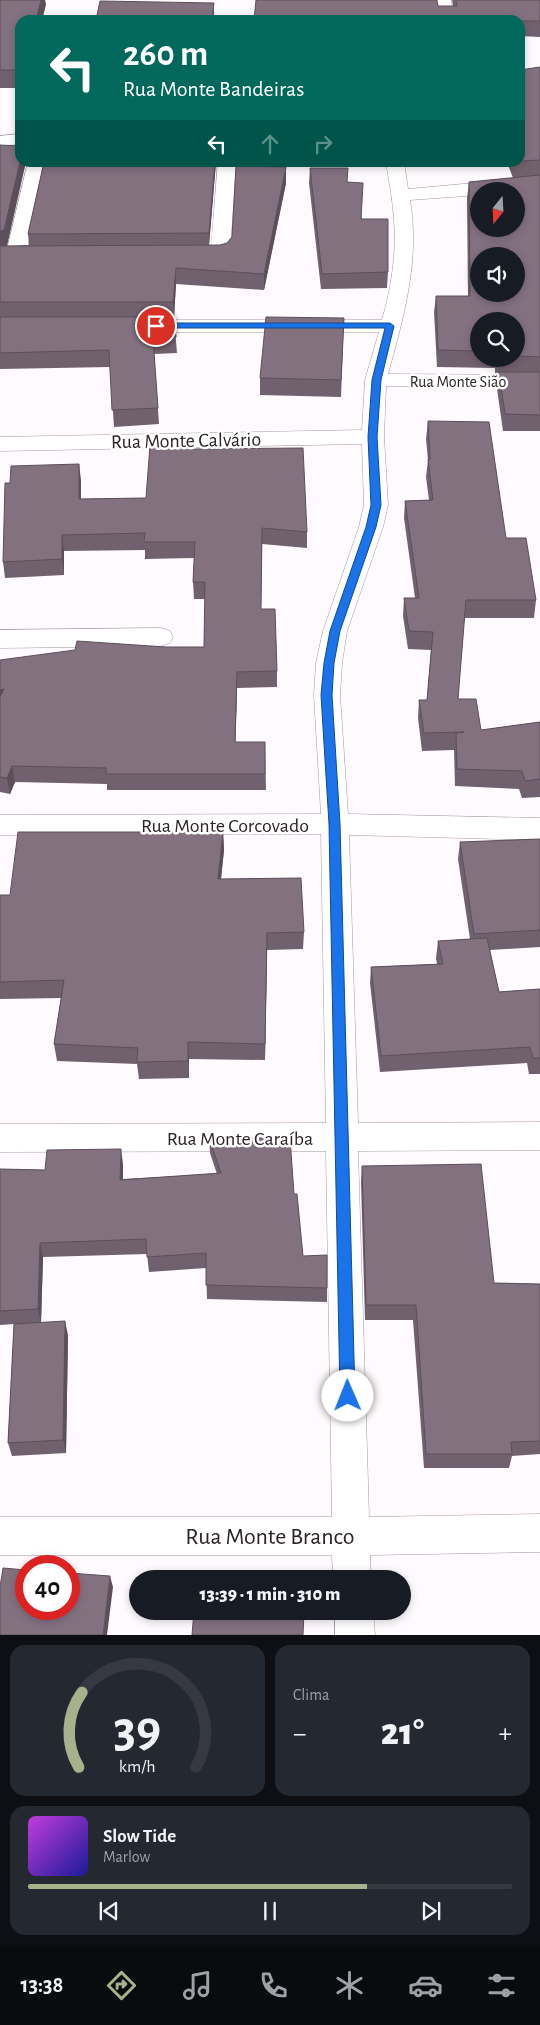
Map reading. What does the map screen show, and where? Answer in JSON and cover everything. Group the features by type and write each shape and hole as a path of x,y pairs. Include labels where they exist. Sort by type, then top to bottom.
{"street":[{"path":"443,0 445,15"},
{"path":"0,141 15,140"},
{"path":"35,167 8,254 35,254"},
{"path":"171,253 220,253 227,167"},
{"path":"352,1570 335,824 327,695 329,663 335,631 371,527 376,505 373,437 376,380 402,275 404,221 396,167"},
{"path":"401,195 465,191 540,183"},
{"path":"117,326 390,326"},
{"name":"Rua Monte Sião","path":"376,380 540,381"},
{"name":"Rua Monte Calvário","path":"0,444 373,437"},
{"path":"0,638 161,637"},
{"name":"Rua Monte Corcovado","path":"0,825 335,824 540,829"},
{"name":"Rua Monte Caraíba","path":"0,1138 540,1136"},
{"name":"Rua Monte Branco","path":"0,1536 351,1536 540,1533"},
{"path":"354,1620 354,1635"}],"building":[{"path":"0,0 41,0 37,15 15,15 15,70 0,70"},
{"path":"256,0 437,0 438,6 457,6 456,0 540,0 540,21 525,21 525,15 254,15"},
{"path":"100,1 214,3 213,15 97,15"},
{"path":"540,67 540,160 525,161 525,69"},
{"path":"0,145 15,146 15,167 19,167 4,230 0,231"},
{"path":"43,167 215,167 209,233 28,234"},
{"path":"236,167 286,167 264,274 176,268 173,302 0,302 0,246 220,245 227,243 232,237"},
{"path":"310,168 348,168 347,182 363,183 361,219 388,219 388,272 322,274"},
{"path":"540,175 540,357 525,356 525,312 470,312 470,351 438,350 436,296 470,296 469,182"},
{"path":"0,317 174,317 176,337 153,338 158,408 112,410 109,350 0,353"},
{"path":"266,317 344,318 341,380 260,378"},
{"path":"499,372 540,372 540,415 505,414"},
{"path":"428,421 489,422 506,538 526,538 536,600 466,600 458,699 476,699 481,730 540,722 540,779 525,781 522,771 457,769 456,733 464,732 424,733 419,700 427,700 433,632 409,631 404,598 419,598 405,501 433,500 428,459 430,459"},
{"path":"150,445 191,445 191,449 303,448 307,532 262,528 261,609 275,609 277,671 237,672 235,742 265,742 265,774 106,774 106,768 12,766 7,778 0,777 0,697 4,689 0,690 0,660 75,650 77,641 166,647 204,647 205,582 193,582 195,542 144,542 145,533 62,535 62,559 3,562 5,483 10,483 11,466 79,464 79,499 146,498"},
{"path":"18,832 223,832 218,879 301,878 304,932 267,933 265,1044 188,1042 188,1061 137,1062 138,1048 54,1044 64,980 0,982 0,895 10,895"},
{"path":"540,839 540,930 474,934 460,842"},
{"path":"487,938 499,992 540,989 540,1058 533,1058 530,1047 381,1056 371,967 443,964 438,941"},
{"path":"209,1138 290,1138 294,1194 297,1194 303,1256 327,1255 327,1288 206,1285 206,1253 147,1257 146,1239 40,1243 38,1309 0,1311 0,1169 45,1170 47,1150 121,1149 120,1180 221,1173"},
{"path":"481,1164 494,1283 540,1284 540,1441 511,1442 512,1454 426,1454 416,1305 366,1305 362,1166"},
{"path":"65,1321 63,1440 8,1443 14,1324"},
{"path":"3,1568 15,1569 15,1620 80,1620 80,1574 110,1576 103,1635 0,1635 0,1587"},
{"path":"193,1620 304,1620 303,1635 192,1635"}],"route":[{"path":"156,326 390,326 376,380 373,437 376,505 371,527 335,631 329,663 327,695 335,824 348,1396"}]}
